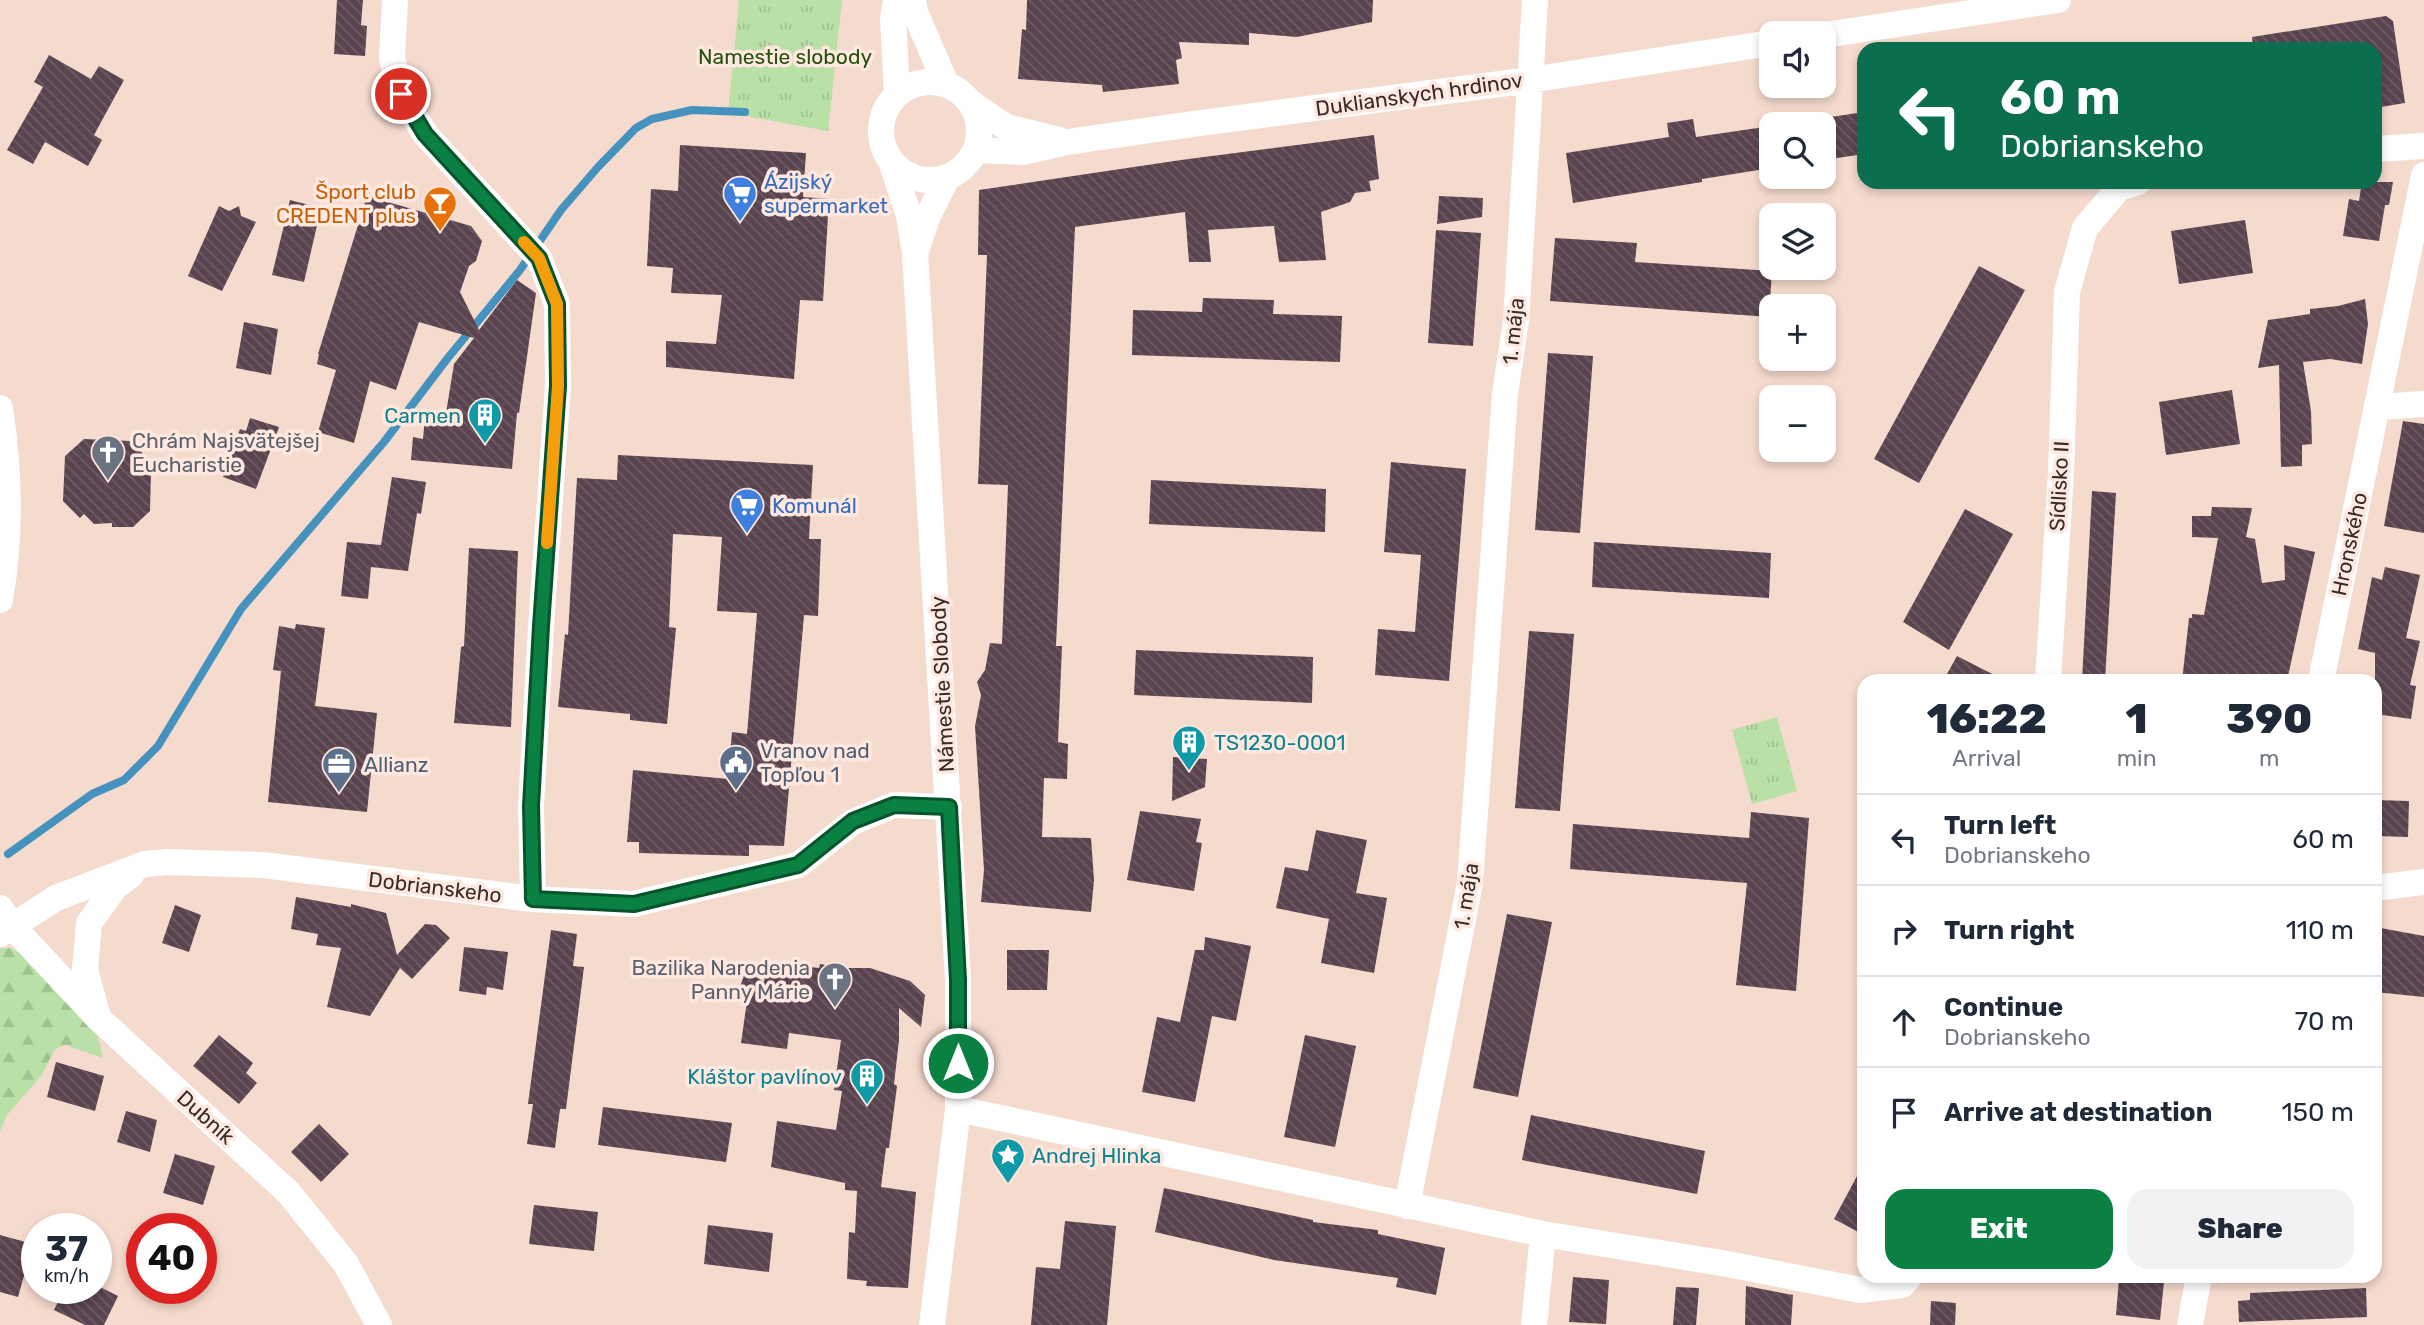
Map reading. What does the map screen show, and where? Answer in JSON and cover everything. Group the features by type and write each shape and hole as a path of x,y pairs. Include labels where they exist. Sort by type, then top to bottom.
{"street":[{"path":"395,0 393,58 401,94 425,134 539,258 557,304 558,386 531,806 533,899"},
{"path":"896,0 893,18 897,94"},
{"path":"913,0 915,12 946,84"},
{"name":"1. mája","path":"1407,1206 1470,883 1505,394 1516,321 1535,0"},
{"path":"1836,33 2058,0"},
{"name":"Duklianskych hrdinov","path":"976,150 1023,152 1067,142 1530,80 1759,45"},
{"path":"971,103 978,118 980,134 976,150 969,162 947,178 932,181 916,179 891,162 884,149 881,127 887,106 897,94 908,87 933,81 946,84 960,92 1006,127 1067,142"},
{"path":"2382,149 2424,146"},
{"name":"Námestie Slobody","path":"891,162 909,216 915,253 958,980 958,1109 933,1325"},
{"name":"Hronského","path":"2322,674 2424,175"},
{"path":"915,253 927,218 947,178"},
{"name":"Sídlisko II","path":"2048,674 2061,473 2067,292 2085,228 2118,189"},
{"path":"2377,407 2424,404"},
{"path":"0,408 7,454 8,542 0,600"},
{"name":"Dobrianskeho","path":"4,923 56,898 145,864 168,862 263,865 533,899 634,904 798,865 853,821 894,805 949,807"},
{"path":"99,1019 85,969 89,923 115,887 145,864"},
{"path":"2382,887 2424,882"},
{"name":"Dubník","path":"4,923 99,1019 289,1193 346,1264 379,1325"},
{"path":"958,1109 1544,1234 1735,1265 1860,1290 1892,1283"},
{"path":"1534,1325 1544,1234"},
{"path":"2190,1325 2198,1283"}],"green space":[{"name":"Namestie slobody","path":"739,0 842,0 828,131 728,113"},
{"path":"1777,717 1797,791 1752,804 1732,730"},
{"path":"0,948 10,948 47,967 94,1020 103,1058 65,1045 55,1049 41,1076 7,1115 0,1132"}],"building":[{"path":"337,0 363,0 361,25 367,26 365,56 334,54"},
{"path":"1027,0 1373,0 1372,22 1297,37 1249,33 1249,45 1179,42 1182,58 1176,60 1179,84 1103,92 1102,85 1018,79 1022,29 1026,30"},
{"path":"2386,16 2393,21 2405,103 2382,107 2382,42 2252,42 2252,37"},
{"path":"49,55 91,79 99,66 124,80 94,135 102,140 88,166 45,142 33,164 7,150 43,87 34,82"},
{"path":"1857,113 1857,155 1836,158 1836,116"},
{"path":"1693,119 1696,137 1759,128 1759,170 1573,203 1566,153 1669,137 1667,123"},
{"path":"1374,135 1379,179 1369,181 1371,191 1355,193 1350,202 1321,212 1326,260 1279,262 1274,226 1208,230 1211,262 1189,262 1185,212 1075,227 1056,646 1062,646 1058,742 1068,744 1067,779 1044,778 1042,837 1091,838 1094,880 1091,912 981,902 984,870 975,726 981,695 977,682 985,670 990,643 1002,644 1008,485 978,484 987,255 978,255 979,190"},
{"name":"Ázijský supermarket","path":"680,145 806,153 803,197 829,199 823,301 800,300 794,379 666,367 666,341 716,344 722,295 671,293 673,268 647,266 651,189 678,191"},
{"path":"2382,182 2393,182 2389,205 2385,205 2379,241 2343,236 2349,199 2359,201 2361,189 2382,189"},
{"path":"367,196 471,226 482,241 476,261 469,266 460,292 479,330 517,280 536,293 517,413 512,469 411,460 413,437 423,439 425,417 445,419 454,364 474,338 419,322 396,390 370,381 354,443 318,432 336,370 317,364 318,354"},
{"path":"1439,196 1483,198 1482,217 1437,224"},
{"path":"290,200 321,208 304,282 272,275"},
{"path":"219,206 229,211 239,206 241,216 256,222 222,291 188,276"},
{"path":"2245,220 2253,273 2179,284 2171,231"},
{"path":"1436,230 1481,233 1473,346 1428,343"},
{"path":"1555,238 1637,243 1635,262 1759,270 1759,280 1771,280 1770,294 1759,294 1759,316 1550,301"},
{"path":"1979,266 2025,290 1919,483 1874,459"},
{"path":"1203,298 1274,300 1273,314 1342,316 1340,362 1132,355 1133,310 1202,312"},
{"path":"2365,299 2368,324 2362,364 2330,359 2303,362 2311,411 2312,444 2302,445 2302,466 2281,467 2279,365 2258,368 2268,320 2310,314 2310,309"},
{"path":"244,322 278,329 271,375 236,368"},
{"path":"1548,353 1593,356 1580,533 1535,530"},
{"path":"2232,390 2240,444 2166,455 2159,402"},
{"path":"250,418 279,427 256,489 223,477 240,429 246,431"},
{"path":"2403,421 2424,424 2424,533 2384,526"},
{"name":"Chrám Najsvätejšej Eucharistie","path":"84,439 131,441 146,457 141,461 151,472 150,511 133,527 112,527 112,523 94,524 84,514 80,518 63,501 65,456"},
{"path":"618,455 813,465 809,539 821,539 818,616 804,615 784,846 749,845 749,856 639,853 639,842 627,842 633,770 728,779 732,732 747,734 757,613 717,611 722,537 673,534 669,627 676,628 667,724 630,720 630,714 558,707 565,634 568,635 577,478 617,480"},
{"path":"1391,462 1466,469 1449,681 1375,675 1378,629 1415,632 1421,555 1384,552"},
{"path":"392,477 426,482 421,514 417,513 408,571 371,567 368,599 341,596 347,542 381,545"},
{"path":"1151,480 1326,489 1325,532 1149,524"},
{"path":"2092,491 2116,493 2105,674 2082,674"},
{"path":"2212,507 2252,508 2246,537 2255,539 2262,583 2285,580 2284,545 2315,552 2289,674 2183,674 2189,618 2192,618 2192,614 2204,615 2218,538 2192,537 2192,516 2211,516"},
{"path":"1965,509 2013,534 1949,650 1903,622"},
{"path":"1594,542 1771,553 1769,598 1592,587"},
{"path":"469,548 518,551 511,727 454,723 461,647 464,646"},
{"path":"2385,567 2420,575 2406,638 2420,641 2410,685 2416,686 2411,719 2382,715 2382,674 2375,674 2375,653 2358,649 2372,577 2382,580"},
{"path":"296,624 325,628 315,706 377,713 367,812 268,802 281,671 273,670 279,626 295,629"},
{"path":"1529,631 1574,634 1560,811 1515,808"},
{"path":"1136,650 1313,657 1312,703 1134,695"},
{"path":"1957,656 1992,674 1947,674"},
{"name":"TS1230-0001","path":"1173,757 1207,759 1205,787 1172,801"},
{"path":"2382,800 2409,801 2408,837 2382,836"},
{"path":"1140,811 1201,819 1196,842 1202,843 1194,891 1127,880"},
{"path":"1751,812 1809,818 1796,991 1736,985 1747,883 1570,869 1573,824 1749,838"},
{"path":"1316,830 1367,840 1356,893 1387,898 1374,973 1321,963 1329,919 1276,908 1285,867 1308,871"},
{"path":"296,897 351,907 351,904 386,913 397,955 425,924 436,925 450,938 412,979 400,968 370,1016 327,1007 341,948 316,945 318,934 291,929"},
{"path":"175,905 201,915 189,952 162,943"},
{"path":"1507,914 1552,922 1518,1097 1473,1088"},
{"path":"2382,928 2424,936 2424,997 2382,993"},
{"path":"551,930 577,934 573,966 584,967 566,1109 560,1109 555,1148 527,1144 533,1104 528,1104"},
{"path":"1205,937 1251,946 1236,1021 1212,1016 1195,1102 1142,1092 1157,1017 1180,1022 1195,950 1204,950"},
{"path":"464,947 508,952 503,990 487,987 486,995 459,991"},
{"path":"1007,950 1049,950 1047,990 1007,990"},
{"path":"767,962 819,968 820,964 843,968 870,968 910,981 925,995 921,1027 899,1008 899,1040 894,1084 897,1086 881,1187 916,1192 908,1288 866,1286 867,1281 847,1279 849,1232 855,1233 857,1191 845,1190 845,1183 771,1167 777,1121 836,1130 842,1091 834,1090 841,1040 789,1033 787,1049 741,1043 747,1001 737,995 746,970 764,982"},
{"path":"219,1035 253,1063 246,1073 257,1083 239,1104 193,1066"},
{"path":"1305,1035 1356,1046 1335,1147 1284,1137"},
{"path":"56,1062 104,1076 95,1111 47,1097"},
{"path":"603,1107 732,1123 726,1162 598,1145"},
{"path":"126,1111 157,1120 150,1152 117,1142"},
{"path":"1531,1115 1705,1151 1697,1194 1522,1160"},
{"path":"319,1124 349,1154 321,1182 291,1152"},
{"path":"175,1154 215,1166 203,1205 163,1193"},
{"path":"1857,1176 1857,1231 1834,1219"},
{"path":"1164,1188 1313,1222 1378,1230 1378,1234 1445,1248 1436,1295 1396,1287 1398,1278 1274,1260 1155,1232"},
{"path":"534,1205 598,1212 594,1251 529,1244"},
{"path":"1065,1221 1116,1226 1107,1325 1031,1325 1036,1267 1060,1269"},
{"path":"708,1225 773,1233 769,1272 704,1264"},
{"path":"0,1235 21,1241 21,1286 18,1297 0,1292"},
{"path":"1573,1277 1609,1280 1606,1324 1569,1322"},
{"path":"2119,1283 2164,1283 2160,1320 2116,1315"},
{"path":"1746,1286 1793,1295 1791,1325 1745,1325"},
{"path":"1676,1287 1699,1288 1696,1325 1673,1325"},
{"path":"2366,1288 2367,1317 2239,1322 2238,1301 2250,1300 2250,1293"},
{"path":"112,1293 118,1296 104,1325 85,1325 54,1310 57,1304 112,1304"},
{"path":"1931,1301 1956,1303 1955,1325 1930,1325"}],"waterway":[{"path":"8,854 92,794 124,780 158,746 241,609 384,442 520,270 561,210 636,128 652,119 692,110 745,112"}],"slow traffic":[{"path":"524,242 539,258 557,304 558,386 547,543"}],"place":[{"name":"Ázijský supermarket","path":"740,223"},
{"name":"Šport club CREDENT plus","path":"440,233"},
{"name":"Carmen","path":"485,445"},
{"name":"Chrám Najsvätejšej Eucharistie","path":"108,482"},
{"name":"Komunál","path":"747,535"},
{"name":"TS1230-0001","path":"1189,772"},
{"name":"Vranov nad Topľou 1","path":"736,792"},
{"name":"Allianz","path":"339,794"},
{"name":"Bazilika Narodenia Panny Márie","path":"835,1009"},
{"name":"Kláštor pavlínov","path":"867,1106"},
{"name":"Andrej Hlinka","path":"1008,1185"}],"route":[{"path":"401,94 425,134 539,258 557,304 558,386 531,806 533,899 634,904 798,865 853,821 894,805 949,807 958,980 958,1063"}]}
